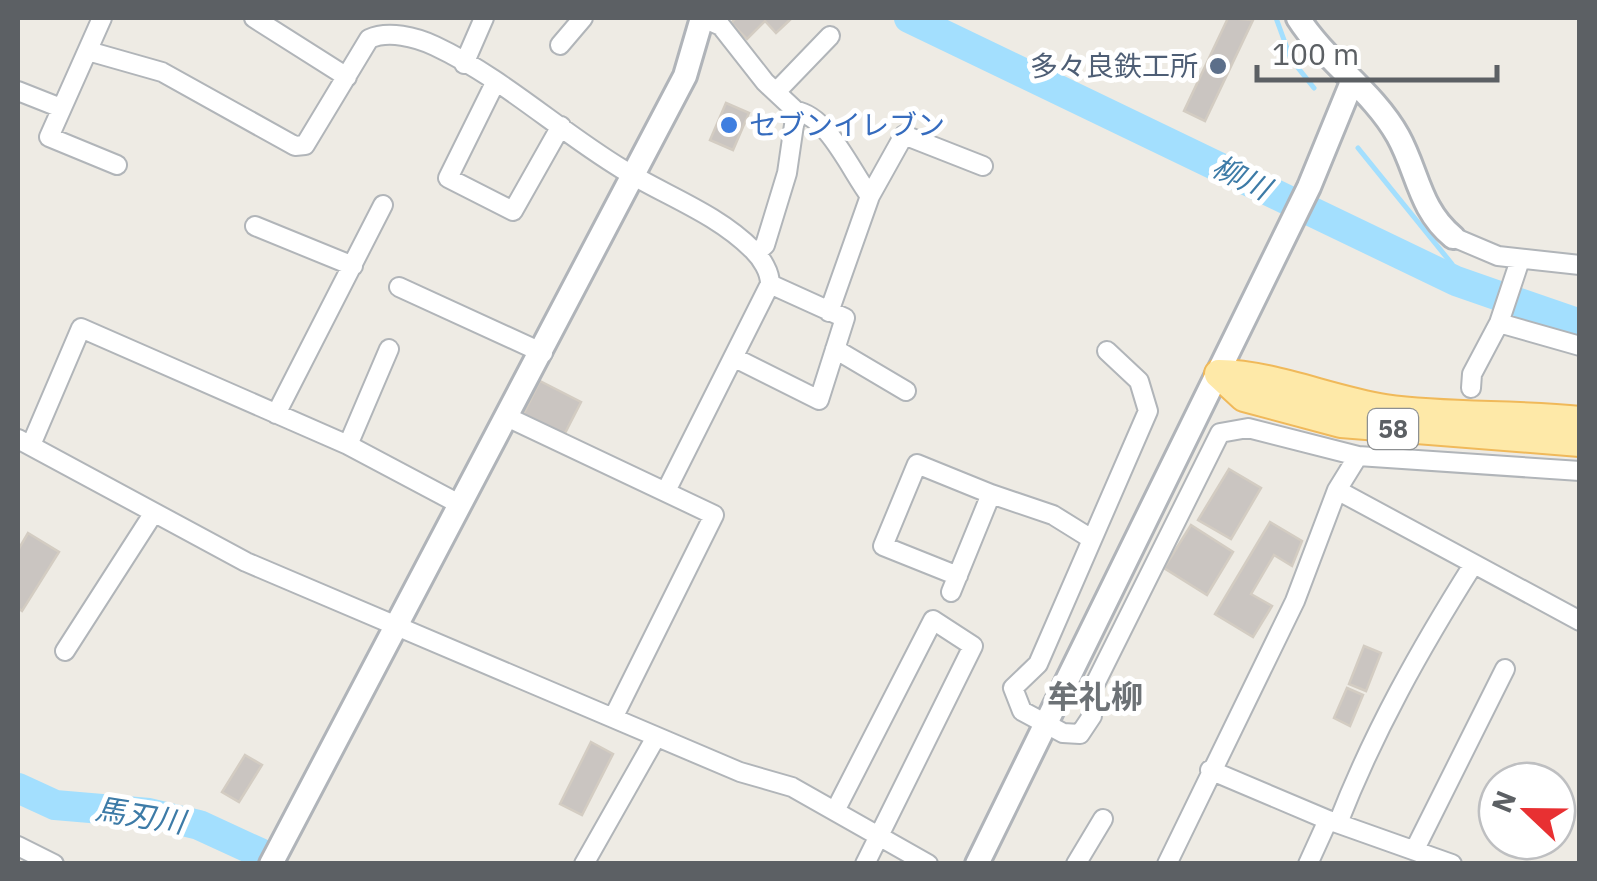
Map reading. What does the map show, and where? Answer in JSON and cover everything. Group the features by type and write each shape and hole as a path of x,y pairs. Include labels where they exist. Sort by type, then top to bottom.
{"main road":[{"name":"58","path":"1218,374 1254,374 1299,390 1390,410 1580,421"},
{"name":"58","path":"1218,374 1244,397 1340,424 1580,442"}],"street":[{"path":"102,18 48,137 117,165"},
{"path":"254,18 346,77"},
{"path":"464,64 484,18"},
{"path":"560,45 583,18"},
{"path":"271,864 543,353 685,76 703,18 721,26 796,111 807,113 820,124 870,196"},
{"path":"1298,18 1318,48 1387,118 1404,147 1427,209 1454,237 1480,251 1520,260 1580,265"},
{"path":"88,51 162,72 295,146 305,145 369,39 382,33 424,42 496,83 633,176 672,194 756,253 770,284 845,318 818,400 735,358"},
{"path":"776,92 830,36"},
{"path":"977,864 1309,187 1352,82"},
{"path":"496,83 448,178 514,211 561,126"},
{"path":"18,90 61,108"},
{"path":"756,253 764,245 787,173 796,111"},
{"path":"829,312 870,196 904,135 982,166"},
{"path":"276,414 384,205"},
{"path":"255,226 353,266"},
{"path":"1470,388 1472,374 1513,287 1520,260"},
{"path":"666,491 770,284"},
{"path":"399,286 543,353"},
{"path":"1500,320 1580,346"},
{"path":"461,505 348,444 81,328 24,442 246,562 656,737 792,787 928,864"},
{"path":"835,349 906,390"},
{"path":"348,444 389,350"},
{"path":"1107,351 1138,381 1148,411 1038,664 1013,688 1022,711 1072,735 1086,729 1092,716 1092,690 1220,434 1248,428 1358,456 1580,470"},
{"path":"507,416 714,515 613,718"},
{"path":"1166,864 1295,601 1337,490 1358,456"},
{"path":"991,494 954,584 883,546 917,464 1053,516 1090,538"},
{"path":"1337,490 1580,621"},
{"path":"65,651 153,514"},
{"path":"1308,864 1333,822 1408,668 1473,565"},
{"path":"836,811 933,620 972,646 865,864"},
{"path":"1415,849 1505,669"},
{"path":"591,861 656,737"},
{"path":"1210,770 1333,822 1452,864"},
{"path":"1076,864 1103,819"},
{"path":"18,846 54,864"}],"building":[{"path":"736,18 792,18 776,33 765,21 747,39 731,23"},
{"name":"多々良鉄工所","path":"1228,18 1253,20 1205,121 1184,111"},
{"path":"726,103 749,113 733,150 710,140"},
{"path":"540,381 581,402 564,435 523,415"},
{"path":"1229,469 1261,488 1231,539 1198,520"},
{"path":"1270,522 1302,541 1292,566 1274,555 1251,594 1272,606 1253,637 1215,614"},
{"path":"1191,525 1233,552 1207,595 1164,568"},
{"path":"28,533 59,552 22,611 18,608 18,550"},
{"path":"1364,646 1381,653 1366,691 1349,684"},
{"path":"1347,688 1363,695 1350,726 1334,718"},
{"path":"591,742 613,754 582,815 560,804"},
{"path":"245,755 262,765 239,802 222,792"}],"waterway":[{"name":"柳川","path":"909,18 1456,281 1580,324"},
{"path":"1276,18 1291,59 1314,88"},
{"path":"1358,148 1452,264 1456,281"},
{"name":"馬刃川","path":"18,788 55,805 149,813 199,825 260,853"}],"place":[{"name":"多々良鉄工所","path":"1218,66"},
{"name":"セブンイレブン","path":"729,125"}],"district":[{"name":"牟礼柳","path":"1095,697"}]}
